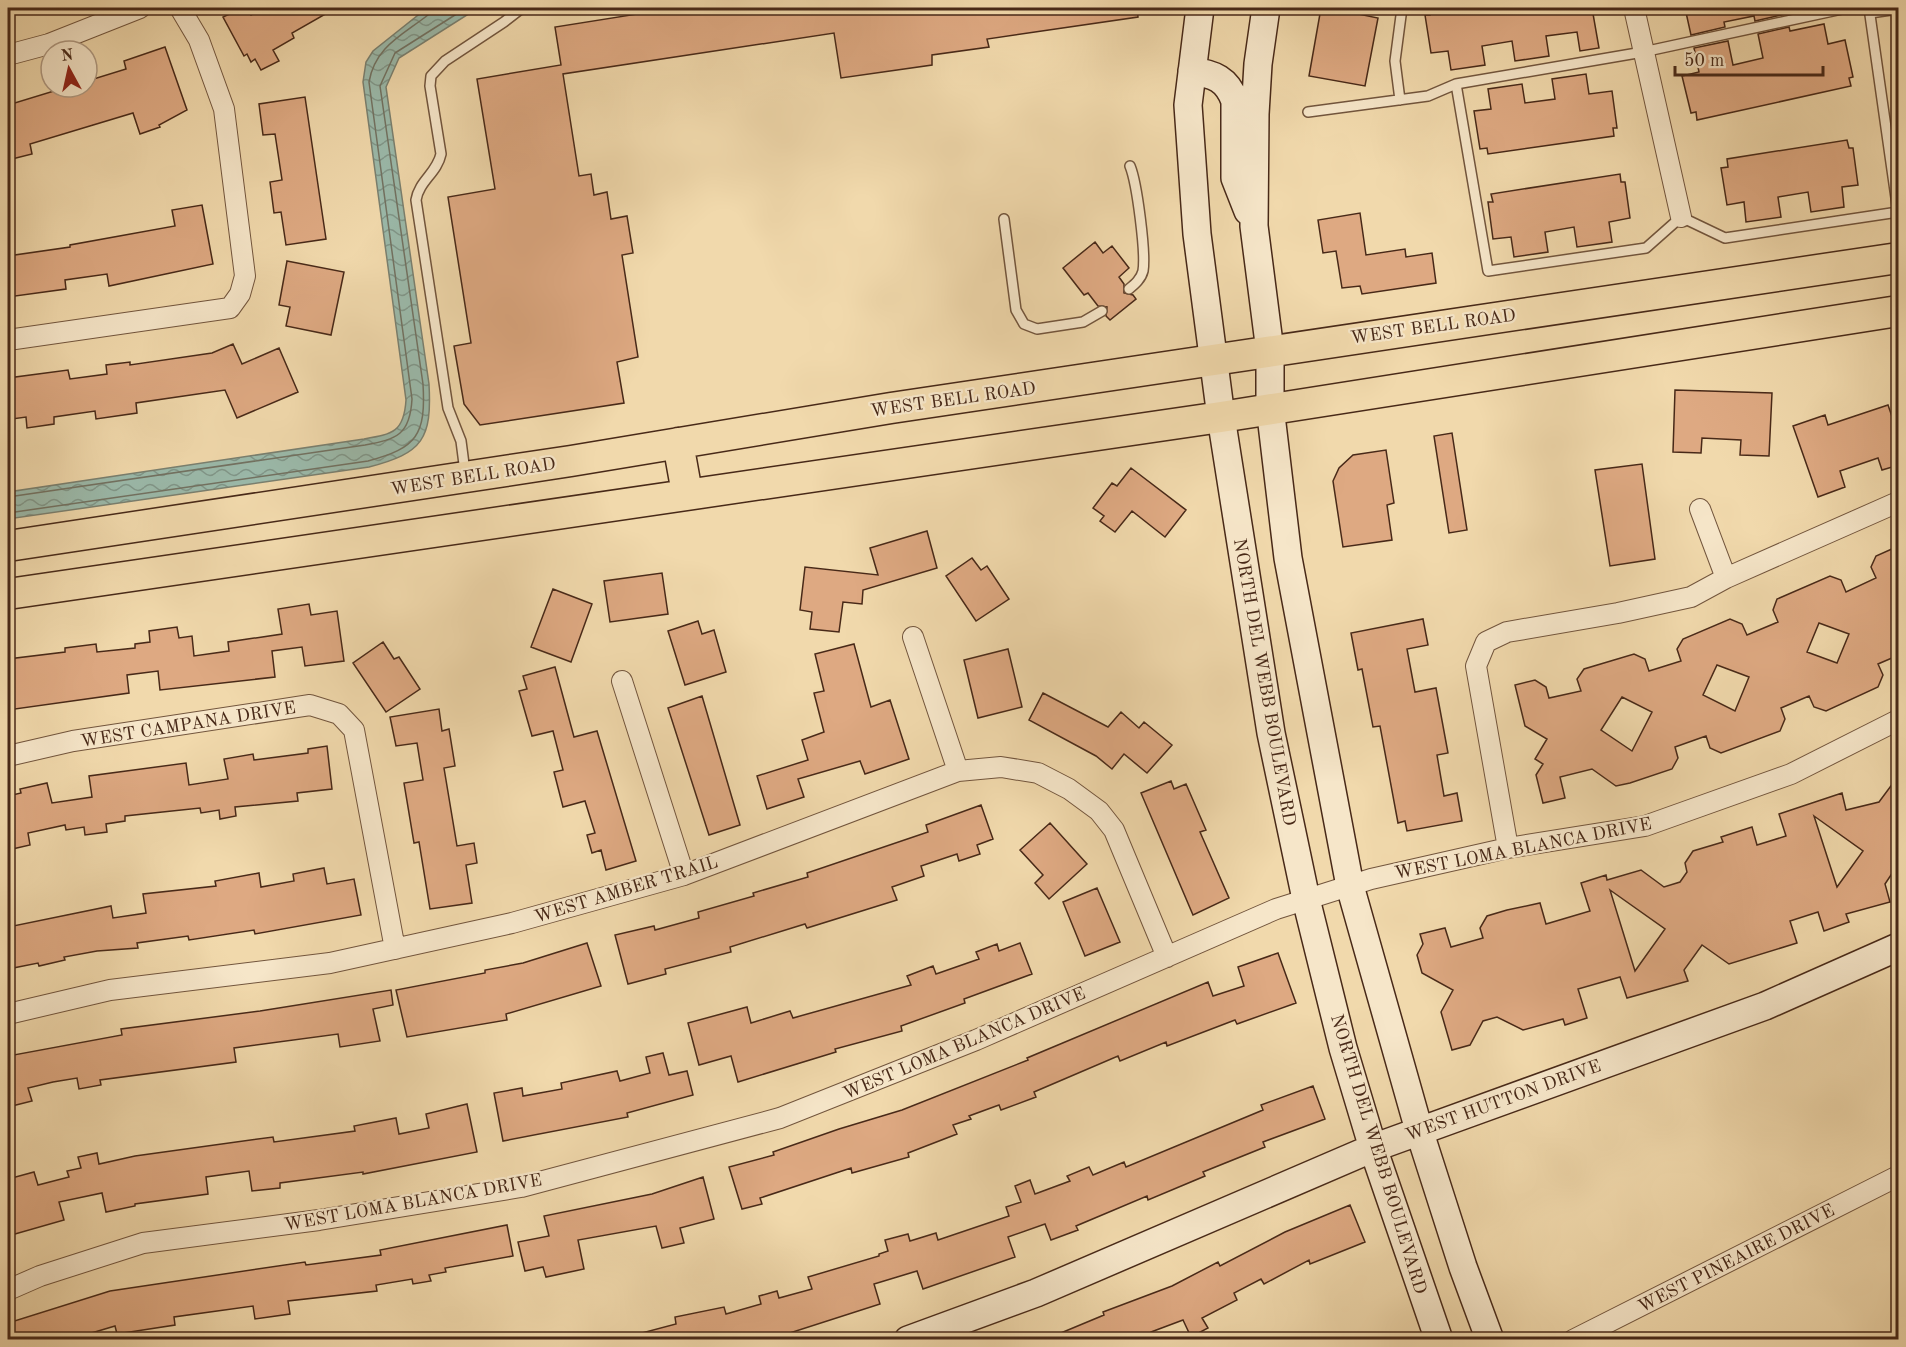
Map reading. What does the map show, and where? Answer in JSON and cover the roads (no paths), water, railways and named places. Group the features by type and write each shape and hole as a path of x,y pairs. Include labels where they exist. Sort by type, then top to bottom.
{"main road":[{"name":"WEST BELL ROAD","path":"8,546 466,477 891,408 1899,258"},
{"path":"8,594 687,493 1221,417 1270,407 1899,311"},
{"path":"678,443 687,493"}],"street":[{"path":"8,55 49,44 140,8"},
{"path":"8,340 230,308 240,294 245,276 224,110 199,40 180,8"},
{"name":"NORTH DEL WEBB BOULEVARD","path":"1200,8 1188,105 1197,234 1221,417 1271,733 1306,899 1343,1048 1439,1340"},
{"path":"1266,8 1254,114 1254,226 1270,351 1270,407 1290,566 1350,886 1419,1130 1463,1268 1490,1340"},
{"path":"1634,8 1681,217"},
{"path":"1192,71 1223,79 1231,89 1235,101 1235,178 1254,226"},
{"path":"1508,849 1476,666 1486,642 1507,632 1618,614 1691,597 1726,578 1899,502"},
{"path":"1700,509 1726,578"},
{"path":"913,637 958,771"},
{"path":"622,681 684,876"},
{"name":"WEST CAMPANA DRIVE","path":"8,756 74,741 310,705 339,714 354,730 395,950"},
{"name":"WEST LOMA BLANCA DRIVE","path":"8,1290 40,1276 143,1243 320,1220 522,1187 780,1118 976,1040 1276,909 1350,886 1508,849 1645,826 1791,774 1899,720"},
{"name":"WEST AMBER TRAIL","path":"8,1014 110,990 330,963 512,923 684,876 958,771 1001,767 1038,773 1069,789 1099,811 1114,830 1167,957"},
{"name":"WEST HUTTON DRIVE","path":"909,1340 1036,1293 1419,1130 1766,1006 1899,947"},
{"name":"WEST PINEAIRE DRIVE","path":"1573,1340 1899,1176"}],"lane":[{"path":"466,477 461,441 448,408 416,200 418,190 438,164 441,153 430,86 431,76 445,60 522,8"},
{"path":"1400,99 1395,61 1402,8"},
{"path":"1308,112 1428,96 1456,84 1643,52 1847,8"},
{"path":"1456,84 1488,271 1647,248 1681,217 1725,238 1898,212 1870,10 1899,9"},
{"path":"1129,289 1140,278 1143,263 1135,183 1130,166"},
{"path":"1004,219 1016,310 1024,324 1037,329 1083,322 1102,311"}],"water":[{"path":"427,8 478,8 399,58 386,87 429,384 426,431 420,441 402,456 369,467 8,519 8,492 364,439 395,430 403,419 406,400 363,82 366,62 373,51"}]}
